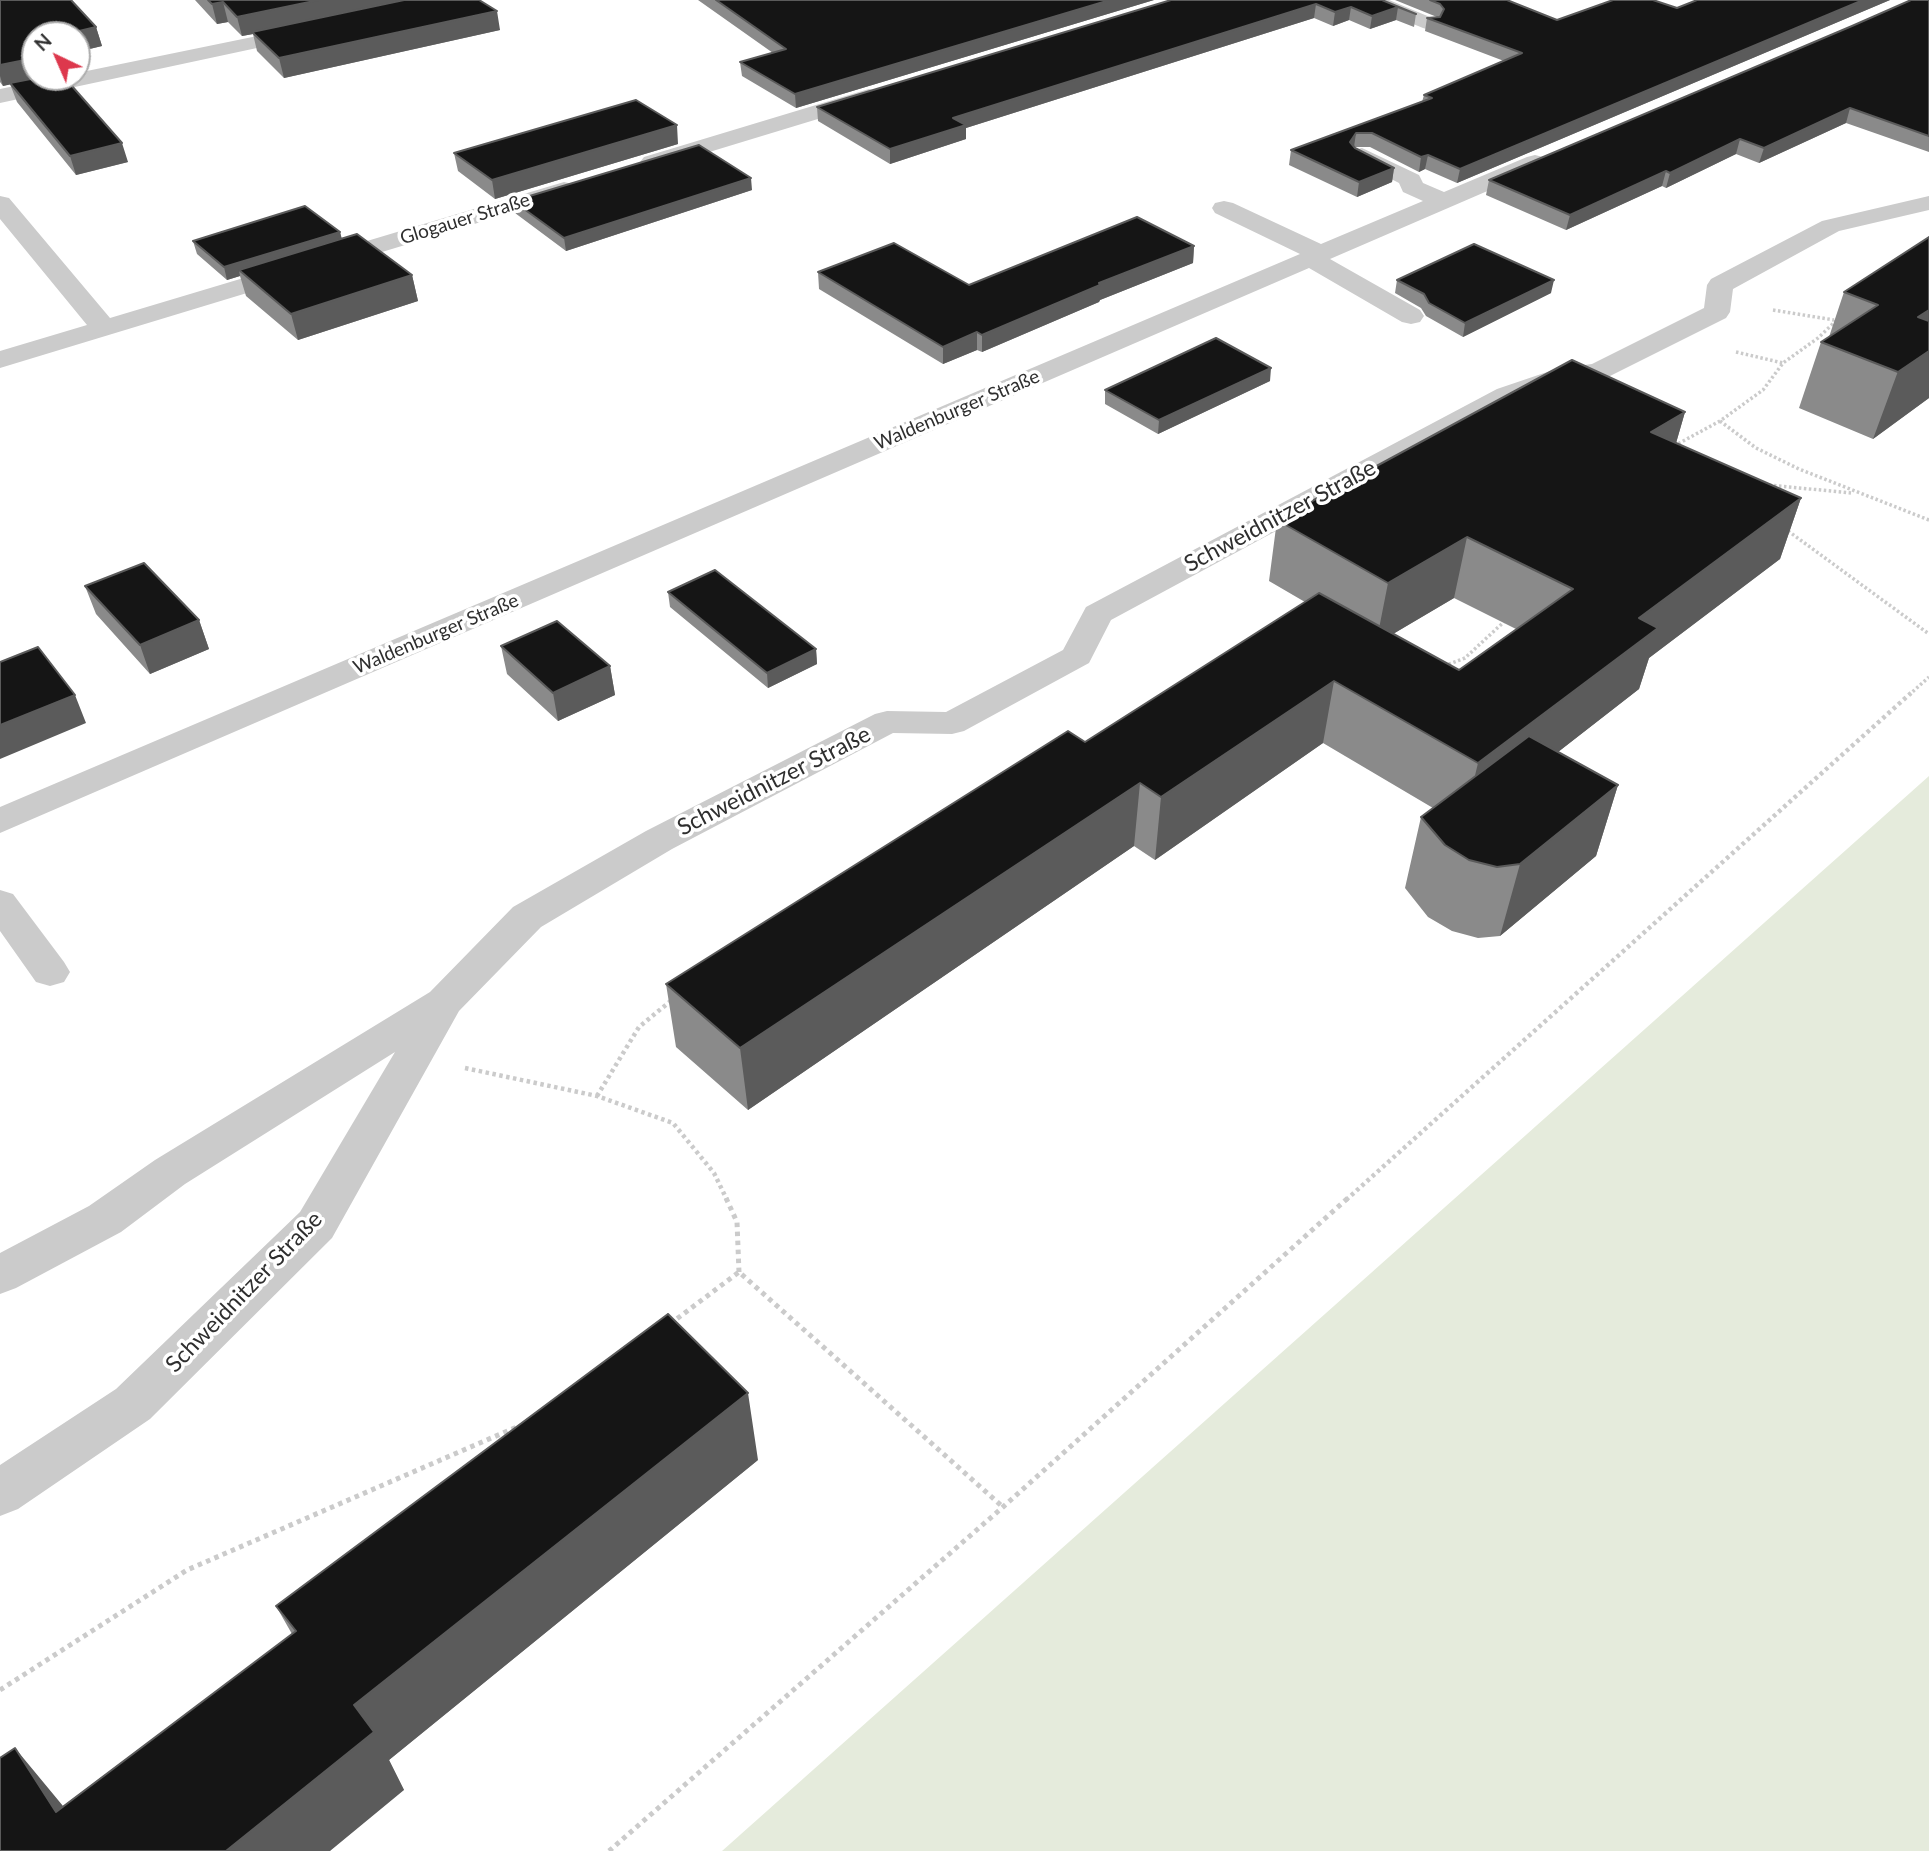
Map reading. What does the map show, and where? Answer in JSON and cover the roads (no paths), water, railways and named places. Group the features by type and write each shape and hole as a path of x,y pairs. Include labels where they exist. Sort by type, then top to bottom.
{"street":[{"path":"1371,0 1430,24"},
{"path":"0,96 323,28"},
{"path":"625,170 892,89"},
{"name":"Waldenburger Straße","path":"0,821 1558,153"},
{"path":"1362,155 1411,180 1411,187 1443,201"},
{"name":"Glogauer Straße","path":"0,360 585,183"},
{"path":"0,203 105,328"},
{"name":"Schweidnitzer Straße","path":"0,1493 133,1404 316,1225 445,1001 527,917 659,840 887,722 952,723 1077,656 1097,614 1507,395 1566,375 1598,371 1717,312 1720,285 1831,226 1929,203"},
{"path":"1224,208 1316,256 1411,316"},
{"path":"0,903 50,972"},
{"path":"0,1275 105,1219 170,1172 445,1001"}]}
